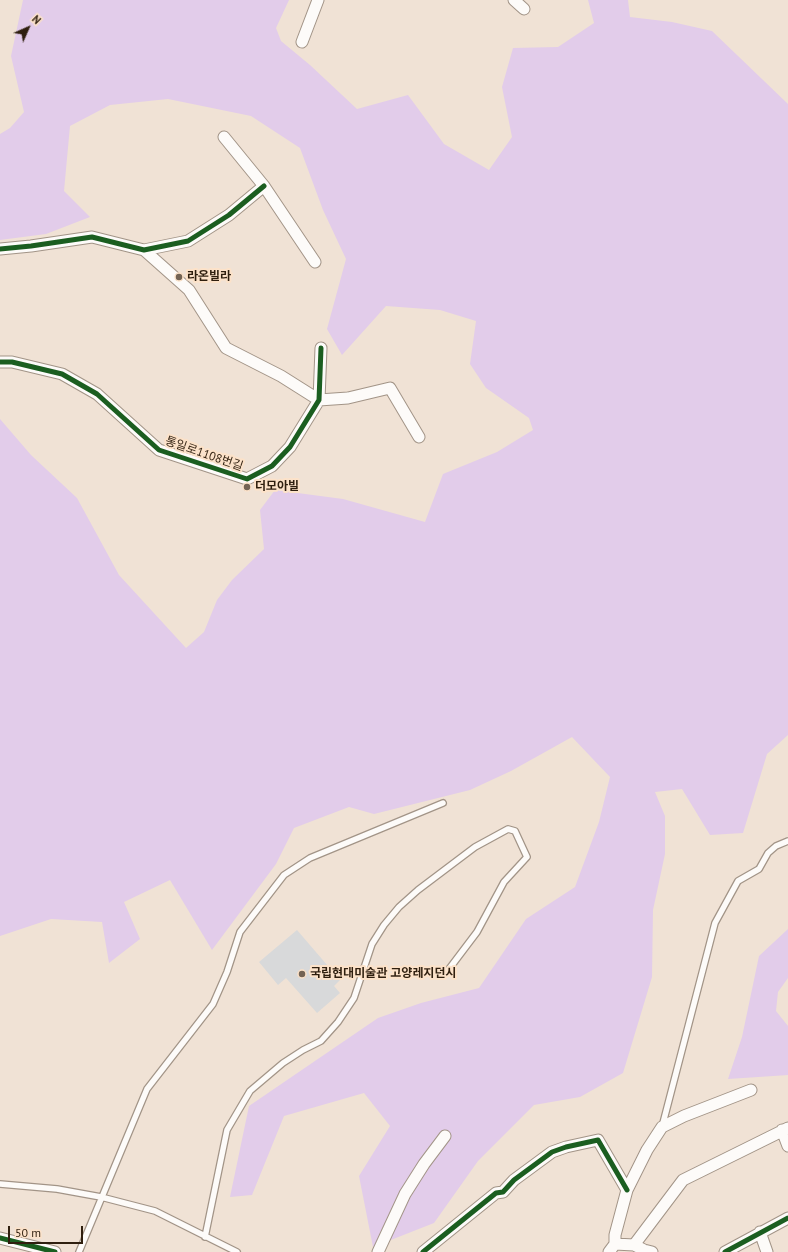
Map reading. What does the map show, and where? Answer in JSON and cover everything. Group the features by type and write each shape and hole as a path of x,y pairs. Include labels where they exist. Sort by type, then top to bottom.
{"street":[{"path":"302,42 318,0"},
{"path":"514,0 524,9"},
{"path":"224,137 264,186 315,262"},
{"path":"0,249 92,237 144,250 188,242 229,215 264,186"},
{"path":"144,250 189,290 226,348 281,376 319,400 348,398 390,388 419,437"},
{"path":"319,400 321,348"},
{"name":"통일로1108번길","path":"0,362 12,362 62,374 97,394 159,450 247,479 272,466 290,447 319,400"},
{"path":"652,1252 634,1245 612,1248 627,1190 647,1150 662,1127 684,1116 752,1090"},
{"path":"634,1245 683,1180 785,1129 788,1146"},
{"path":"378,1252 405,1194 424,1164 445,1136"},
{"path":"423,1252 496,1193 503,1192 514,1180 552,1152 566,1147 598,1140 627,1190"},
{"path":"725,1252 788,1218"},
{"path":"760,1232 767,1252"},
{"path":"0,1238 55,1252"}],"lane":[{"path":"79,1252 147,1089 213,1004 227,972 240,932 284,875 310,858 443,803"},
{"path":"204,1237 227,1130 250,1091 283,1063 303,1050 321,1041 338,1022 354,998 372,944 384,925 399,907 418,890 474,847 508,829 515,831 527,857 504,882 476,932 446,973"},
{"path":"662,1127 716,922 738,881 758,869 768,853 776,846 788,841"},
{"path":"0,1184 57,1189 101,1197 155,1211 204,1237 237,1252"}],"shaded area":[{"path":"23,0 289,0 276,28 281,41 310,65 357,109 408,95 444,144 489,170 512,137 502,87 513,48 558,47 594,23 588,0 628,0 630,17 672,22 712,31 788,104 788,735 767,754 743,833 710,835 682,789 655,792 665,816 665,854 653,910 652,977 623,1073 580,1097 534,1105 478,1161 434,1223 373,1247 359,1176 390,1126 364,1093 284,1116 252,1195 230,1197 249,1106 378,1018 421,1003 479,988 526,919 575,887 599,822 610,777 572,737 511,771 470,790 374,814 349,807 294,828 276,864 212,950 170,880 124,902 140,939 109,963 102,922 51,919 0,936 0,419 31,455 77,498 119,575 186,648 204,632 217,600 232,580 264,549 260,510 275,490 343,499 425,522 443,474 497,452 533,430 529,418 486,388 470,364 476,321 440,310 386,306 342,355 327,329 346,259 323,210 300,148 251,116 168,99 110,105 70,126 64,191 90,217 46,234 0,240 0,134 10,128 24,112 11,56"},
{"path":"788,929 788,978 778,992 776,1011 788,1026 788,1075 728,1079 742,1037 759,956"}],"building":[{"path":"297,930 340,980 334,986 340,993 317,1013 286,978 278,985 259,962"}],"cycle path":[{"path":"0,249 92,237 144,250 188,241 229,215 264,186"},
{"path":"0,362 12,362 62,374 97,394 159,450 247,479 272,466 290,447 319,400 321,348"},
{"path":"423,1252 496,1193 503,1192 514,1180 552,1152 566,1147 598,1140 627,1190"},
{"path":"725,1252 788,1218"},
{"path":"0,1238 55,1252"}],"place":[{"name":"라온빌라","path":"179,277"},
{"name":"더모아빌","path":"247,487"},
{"name":"국립현대미술관 고양레지던시","path":"302,974"}]}
